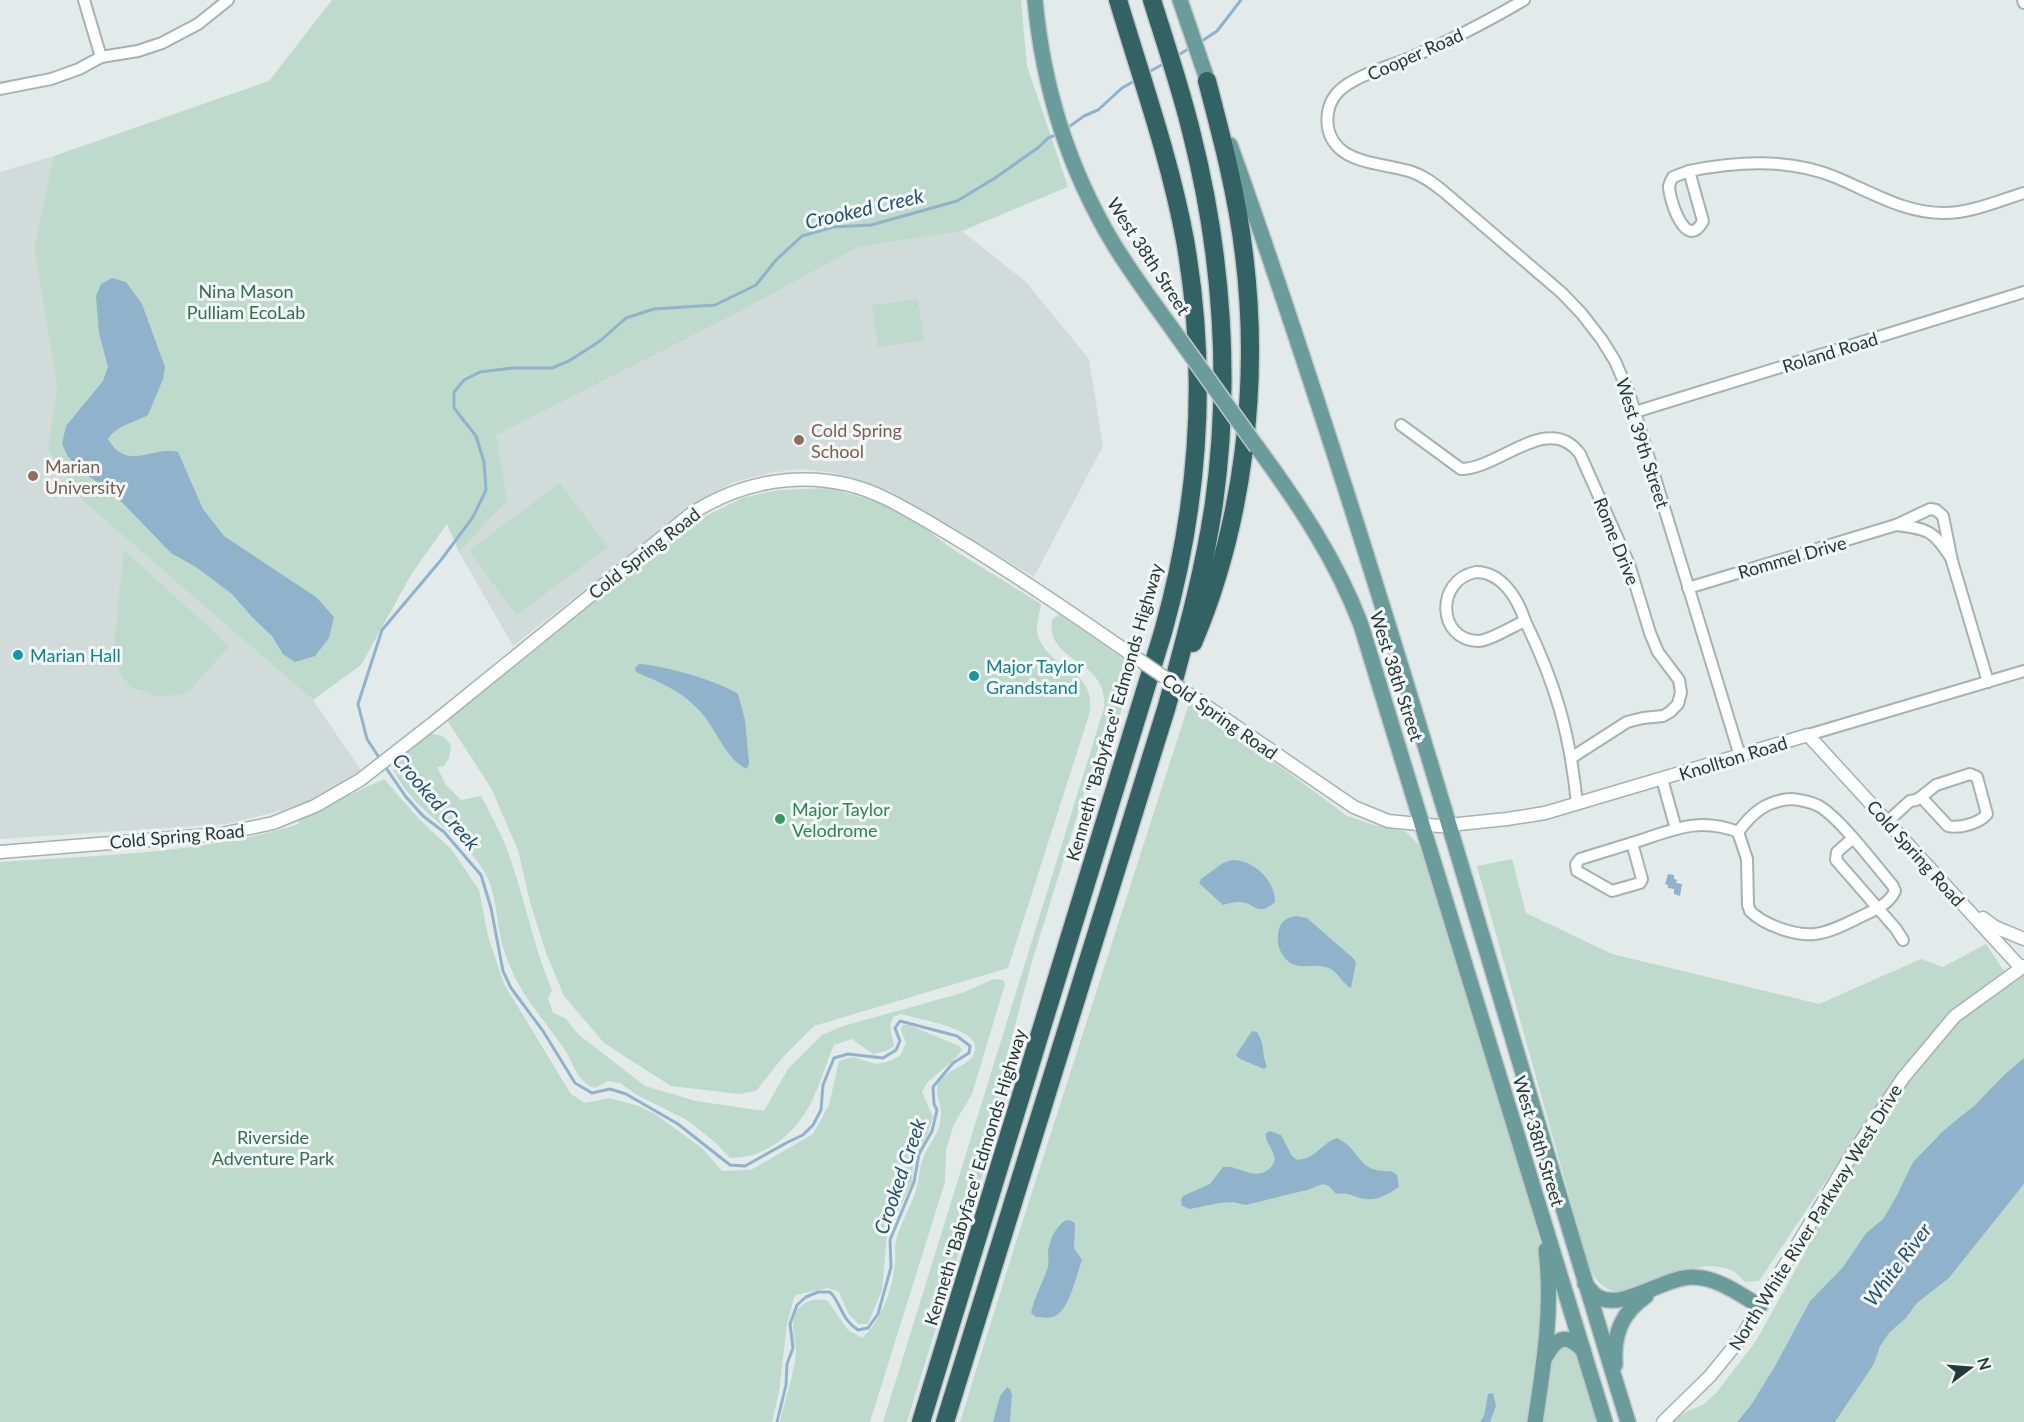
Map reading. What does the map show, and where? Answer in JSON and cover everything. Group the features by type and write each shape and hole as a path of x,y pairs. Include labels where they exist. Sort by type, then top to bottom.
{"highway":[{"name":"Kenneth \"Babyface\" Edmonds Highway","path":"921,1422 1160,640 1184,540 1196,446 1198,382 1196,337 1185,241 1171,177 1118,0"},
{"path":"945,1422 1167,706 1197,594 1217,478 1222,401 1220,310 1213,245 1197,157 1152,0"},
{"path":"1167,706 1203,620 1223,553 1242,464 1248,400 1249,321 1244,253 1231,177 1207,81"}],"main road":[{"name":"West 38th Street","path":"1035,0 1042,58 1061,133 1076,170 1113,244 1310,523 1348,593 1366,639 1605,1422"},
{"name":"West 38th Street","path":"1180,3 1257,218 1396,649 1444,825 1628,1421"},
{"path":"1535,1194 1546,1249 1549,1282 1545,1359 1535,1422"},
{"path":"1585,1284 1598,1297 1612,1301 1632,1297 1675,1279 1694,1277 1713,1280 1760,1306"},
{"path":"1616,1383 1614,1347 1621,1322 1635,1303 1675,1279"},
{"path":"1545,1359 1553,1344 1560,1339 1571,1340 1583,1350"}],"street":[{"path":"84,0 101,57"},
{"path":"0,89 60,76 101,57 138,51 169,40 198,24 228,0"},
{"name":"Cooper Road","path":"1328,125 1329,108 1334,98 1339,91 1352,82 1446,41 1524,0"},
{"name":"West 39th Street","path":"1328,125 1329,133 1337,147 1350,156 1411,172 1437,185 1562,293 1582,314 1604,344 1623,380 1635,412 1740,756"},
{"path":"1689,171 1703,221 1699,227 1692,230 1685,229 1680,224 1669,187 1673,177 1689,171 1744,163 1800,167 1834,177 1893,203 1933,213 1964,211 2024,193"},
{"name":"Roland Road","path":"1635,412 2024,292"},
{"name":"Rome Drive","path":"1401,425 1461,469 1480,466 1544,438 1564,440 1572,444 1580,454 1629,564 1650,633 1661,655 1679,680 1681,692 1678,704 1667,714 1627,722 1572,758"},
{"name":"Cold Spring Road","path":"0,852 202,837 242,831 273,823 307,810 360,780 691,514 734,491 784,479 842,483 888,499 911,511 1014,575 1354,807 1388,821 1444,825"},
{"name":"Rommel Drive","path":"1688,588 1896,525 1931,509 1941,513 1944,518 1951,558"},
{"name":"Rommel Drive","path":"1896,525 1918,527 1936,537 1951,558"},
{"path":"1951,558 1988,682"},
{"path":"1525,621 1482,640 1467,638 1454,629 1449,622 1446,614 1447,598 1452,587 1461,578 1472,573 1484,572 1502,583 1511,592 1521,609 1554,686 1572,758 1576,804"},
{"name":"Knollton Road","path":"1444,825 1518,818 1576,804 2024,671"},
{"name":"Cold Spring Road","path":"1808,735 2023,967"},
{"path":"1889,824 1910,801 1919,799 1941,783 1973,774 1977,777 1988,812 1983,818 1956,827 1948,826 1919,799"},
{"path":"1662,779 1676,829"},
{"path":"1795,799 1808,802 1821,807 1833,817 1895,891 1878,909 1838,927 1812,934 1784,929 1754,915 1748,905 1747,859 1737,832 1750,816 1762,807 1781,800 1795,799"},
{"path":"1632,843 1642,879 1640,884 1612,891 1577,871 1576,864 1580,859 1676,829 1712,824 1737,832"},
{"path":"1852,839 1837,852 1836,860 1903,940"},
{"path":"1962,903 1995,927 2024,939"},
{"name":"North White River Parkway West Drive","path":"1663,1422 1721,1365 1746,1331 1869,1126 1903,1078 1955,1016 2023,967"}],"shaded area":[{"name":"Marian University","path":"54,156 34,248 57,386 48,450 84,502 313,700 361,770 304,805 227,824 0,839 0,172"},
{"name":"Cold Spring School","path":"962,231 1026,282 1089,359 1103,446 1034,577 890,491 835,473 800,469 770,473 732,483 696,503 513,646 459,552 507,501 495,435 741,311 858,247"}],"green space":[{"name":"Nina Mason Pulliam EcoLab","path":"332,0 1021,0 1027,66 1068,187 962,231 858,247 741,311 496,435 507,501 459,552 447,524 412,573 361,665 313,700 84,502 48,450 57,386 34,248 54,156 269,81"},
{"path":"918,299 924,340 878,347 872,305"},
{"path":"560,483 608,547 517,615 469,551"},
{"name":"Major Taylor Velodrome","path":"829,488 876,501 922,526 954,550 1041,604 1037,632 1042,645 1086,687 1090,699 1089,715 1008,968 814,1026 783,1057 756,1091 739,1094 671,1086 604,1043 564,996 546,953 530,902 518,850 491,788 447,720 627,574 706,516 742,498 778,490"},
{"path":"124,550 229,646 188,692 158,696 131,687 122,676 113,652"},
{"path":"1059,614 1134,666 1116,729 1112,728 1112,717 1109,717 1106,722 1031,965 999,1086 1009,1089 907,1422 883,1422 1104,708 1103,691 1097,679 1058,645 1053,635 1052,620"},
{"path":"1189,703 1347,816 1374,825 1405,831 1422,848 1517,1153 1540,1242 1546,1292 1529,1422 960,1422"},
{"path":"428,733 443,736 451,745 449,758 444,766 437,767 446,785 461,800 481,796 500,834 512,864 552,990 548,998 553,1013 565,1018 579,1035 645,1086 696,1101 764,1111 788,1069 822,1035 843,1026 962,993 994,979 1003,980 1005,984 972,1094 954,1124 946,1150 945,1182 870,1422 780,1422 795,1360 794,1320 802,1305 820,1299 827,1300 848,1330 862,1338 875,1322 885,1304 891,1284 898,1234 914,1197 923,1159 939,1127 941,1113 937,1093 939,1082 974,1055 973,1041 969,1036 952,1028 901,1014 893,1017 890,1026 894,1046 886,1051 873,1054 852,1039 834,1045 813,1098 800,1121 772,1146 761,1152 737,1158 730,1158 716,1143 687,1120 637,1095 620,1083 608,1081 595,1088 589,1085 580,1077 563,1047 529,1002 515,978 504,950 493,893 486,875 464,846 411,796 400,782 392,766 407,752 407,748"},
{"name":"Riverside Adventure Park","path":"384,779 419,819 452,850 479,890 488,936 504,984 571,1094 585,1103 609,1098 639,1106 655,1114 702,1148 722,1171 751,1170 813,1134 829,1105 839,1061 852,1057 876,1064 900,1056 906,1043 901,1031 902,1025 909,1025 962,1049 953,1061 930,1080 922,1092 933,1117 913,1163 912,1182 887,1235 882,1290 868,1324 858,1324 848,1313 839,1292 828,1288 796,1295 787,1324 779,1392 772,1422 0,1422 0,862 151,852 226,842 299,824 298,819"},
{"path":"1512,859 1526,913 1612,954 1819,1004 1921,959 1943,967 1986,944 2004,971 1950,1011 1878,1103 1759,1281 1745,1282 1731,1270 1707,1266 1667,1276 1631,1291 1615,1291 1599,1282 1588,1263 1477,866"},
{"path":"2024,971 2024,1058 1975,1105 1944,1130 1913,1162 1883,1219 1866,1233 1843,1267 1810,1301 1775,1366 1751,1405 1737,1422 1672,1422 1684,1413 1704,1404 1717,1392 1756,1341 1807,1249 1814,1227 1857,1156 1915,1070 1957,1020"},
{"path":"2024,1184 2024,1422 1835,1422 1874,1364 1889,1333 1906,1318 1917,1303 1949,1278"},
{"path":"1564,1344 1575,1350 1597,1422 1540,1422 1552,1353"}],"water":[{"path":"112,278 126,282 142,304 165,367 163,379 148,415 121,427 108,439 116,449 132,456 178,452 203,509 224,536 316,597 334,617 329,638 315,656 295,662 283,654 272,636 232,594 196,567 171,553 113,493 84,473 68,457 62,444 66,426 103,381 108,367 99,333 96,296 101,284"},
{"path":"639,664 690,674 738,694 745,720 749,763 747,769 727,751 706,718 693,704 678,692 636,672 635,668"},
{"path":"1232,860 1248,863 1262,873 1271,886 1275,902 1264,909 1244,902 1223,905 1199,883 1223,863"},
{"path":"1668,874 1674,875 1676,883 1682,884 1680,896 1674,894 1674,889 1668,888 1665,884"},
{"path":"1296,916 1307,918 1354,959 1356,963 1351,988 1331,969 1324,966 1298,966 1286,959 1279,947 1279,929 1283,921"},
{"path":"1252,1031 1257,1032 1262,1042 1267,1066 1264,1069 1236,1055"},
{"name":"White River","path":"2024,1058 2024,1184 1949,1278 1917,1303 1906,1318 1889,1333 1880,1347 1874,1364 1835,1422 1737,1422 1751,1405 1775,1366 1810,1301 1843,1267 1866,1233 1883,1219 1913,1162 1944,1130 1975,1105"},
{"path":"1270,1131 1281,1135 1292,1156 1297,1160 1310,1157 1337,1138 1351,1148 1365,1165 1380,1171 1391,1171 1397,1175 1399,1187 1375,1199 1336,1194 1329,1186 1323,1184 1246,1205 1233,1202 1190,1209 1182,1206 1183,1196 1210,1184 1223,1167 1258,1174 1269,1169 1275,1160 1266,1136 1266,1133"},
{"path":"1067,1220 1075,1224 1074,1248 1082,1260 1065,1306 1055,1316 1036,1317 1031,1313 1048,1267 1050,1243 1056,1229"},
{"path":"1007,1387 1012,1395 1010,1422 993,1422 1000,1396"},
{"path":"1493,1393 1496,1406 1490,1422 1480,1422 1484,1416 1488,1394"}],"waterway":[{"name":"Crooked Creek","path":"1199,43 1217,31 1241,0"},
{"name":"Crooked Creek","path":"1175,57 1190,48"},
{"name":"Crooked Creek","path":"1147,73 1165,63"},
{"name":"Crooked Creek","path":"1066,129 1084,116 1098,110 1122,88 1136,80"},
{"name":"Crooked Creek","path":"380,759 367,739 358,704 382,630 441,560 473,517 486,490 484,462 476,436 454,408 454,392 464,380 480,372 512,368 552,368 569,361 600,341 626,318 654,309 715,305 756,285 776,260 802,236 833,227 871,225 957,201 995,178 1048,138 1058,134"},
{"name":"Crooked Creek","path":"384,765 406,797 423,816 444,832 481,875 491,908 503,971 511,988 543,1031 575,1083 592,1093 610,1089 626,1094 678,1124 730,1165 745,1166 803,1135 813,1125 821,1110 823,1085 834,1058 848,1054 883,1058 896,1050 900,1041 895,1028 900,1021 957,1036 970,1046 969,1053 953,1063 933,1087 934,1104 937,1110 932,1131 919,1154 914,1182 890,1240 891,1267 878,1314 868,1328 858,1330 844,1316 830,1292 818,1292 806,1297 797,1305 790,1324 793,1348 787,1364 786,1385 777,1422"}],"place":[{"name":"Cold Spring School","path":"799,440"},
{"name":"Marian University","path":"33,476"},
{"name":"Marian Hall","path":"18,655"},
{"name":"Major Taylor Grandstand","path":"974,676"},
{"name":"Major Taylor Velodrome","path":"780,819"}]}
